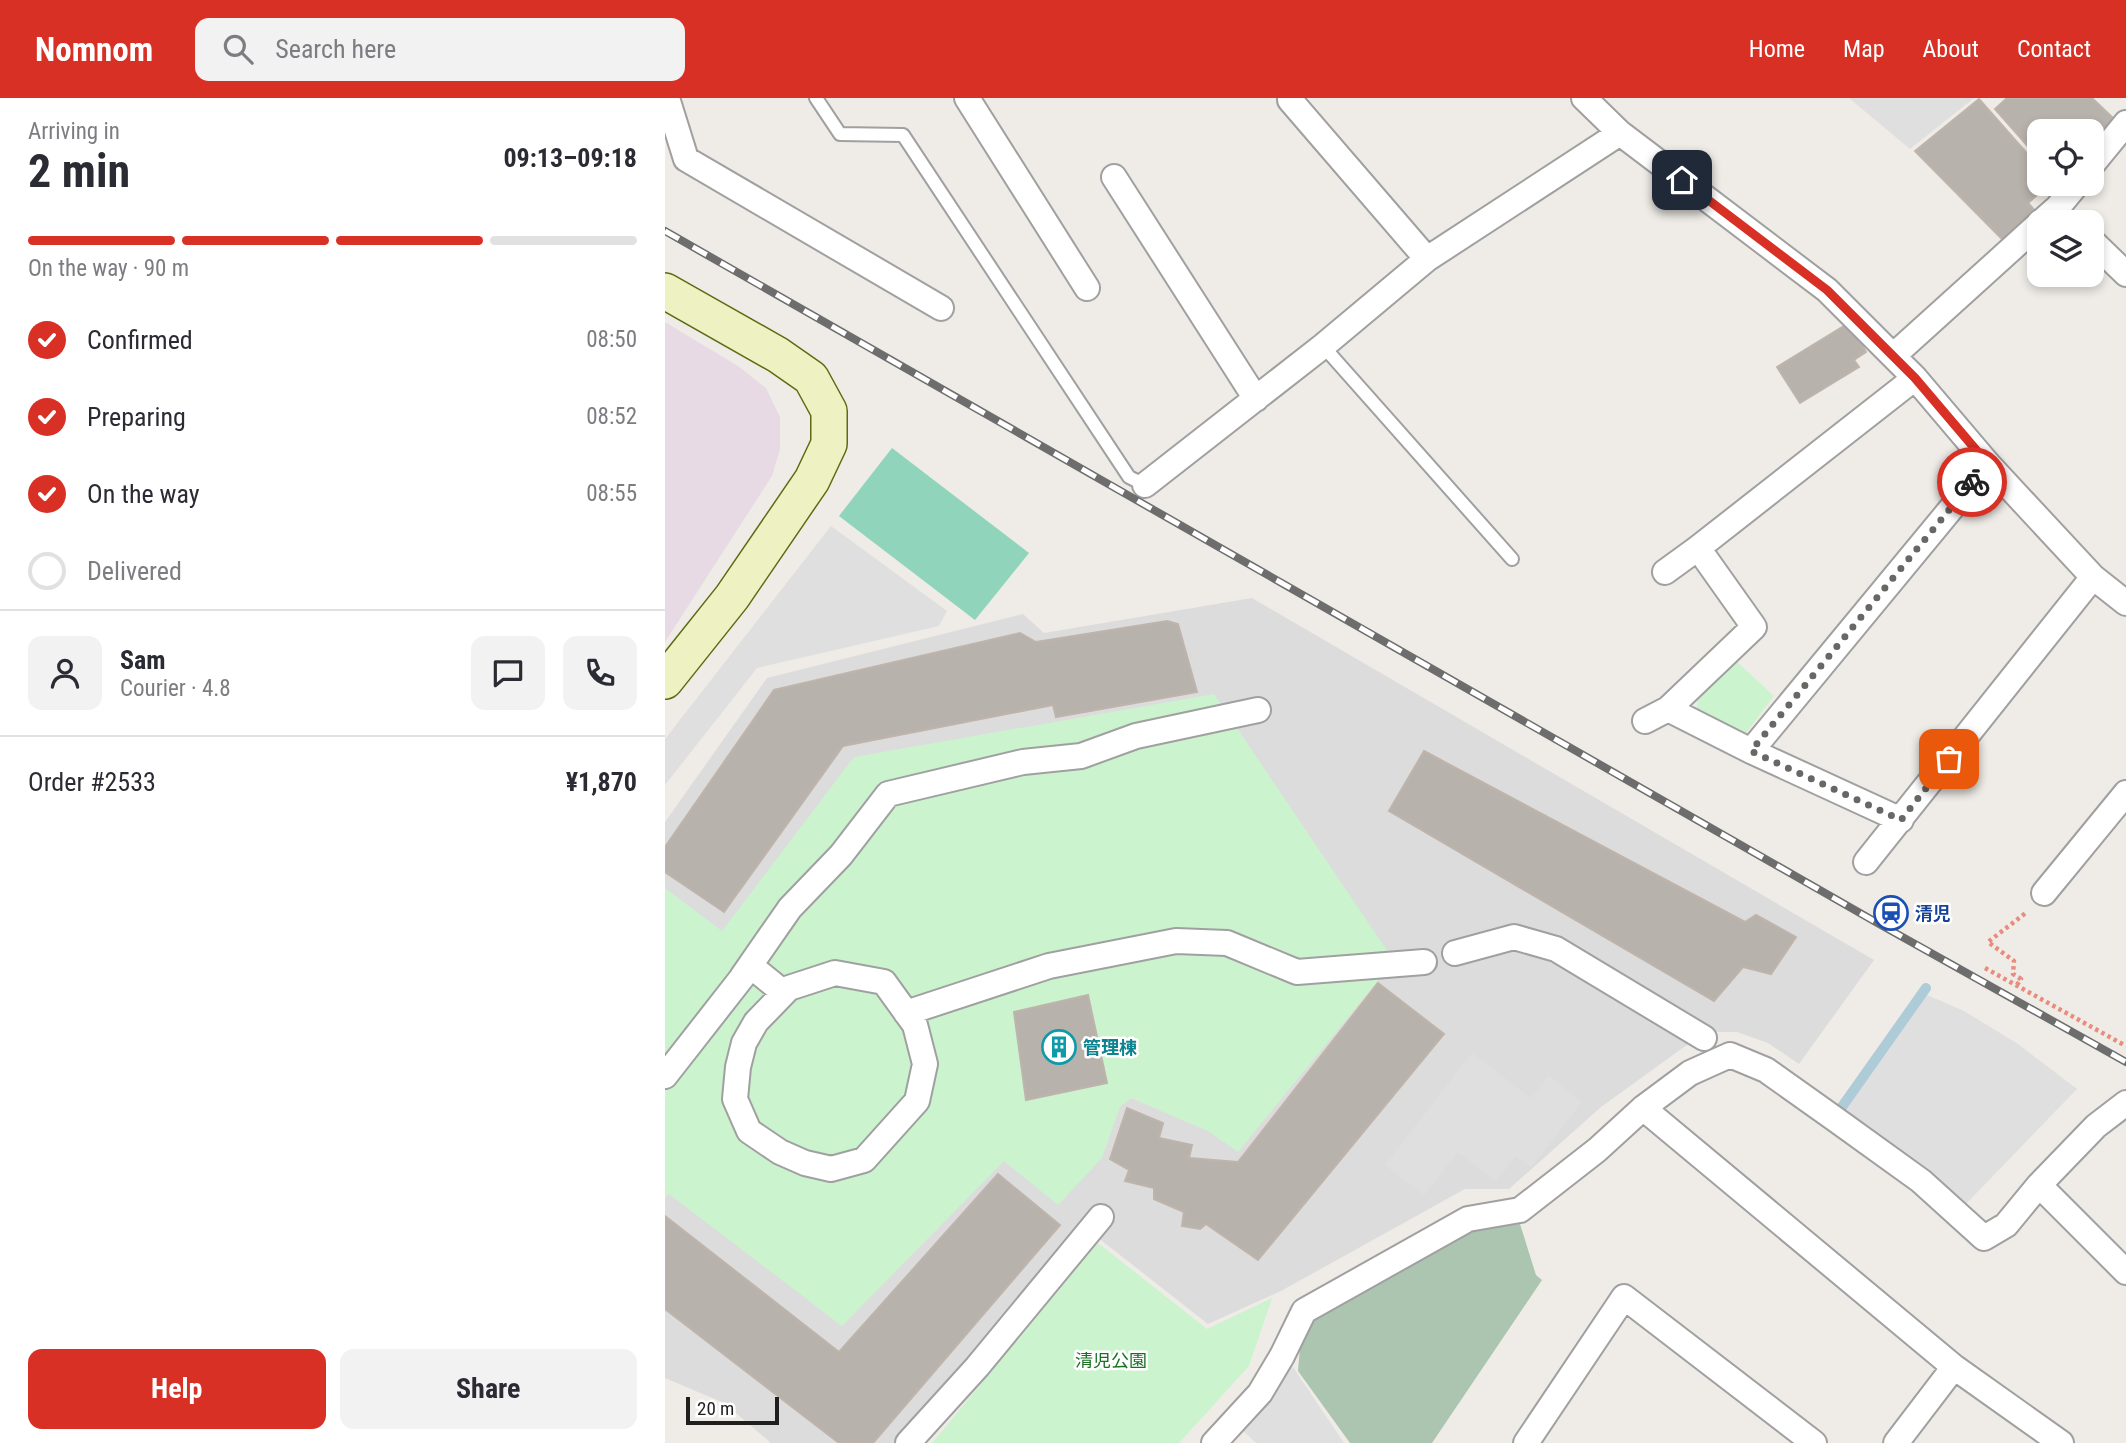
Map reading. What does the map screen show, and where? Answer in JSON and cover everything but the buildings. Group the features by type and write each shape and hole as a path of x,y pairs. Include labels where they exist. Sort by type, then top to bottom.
{"street":[{"path":"667,98 686,159 941,308"},
{"path":"967,98 1087,288"},
{"path":"1584,98 1620,134 1827,290 1915,378 1988,464 2093,577 2126,603"},
{"path":"1290,100 1427,259"},
{"path":"2104,150 2126,123"},
{"path":"1145,485 1323,346 1427,259 1620,134"},
{"path":"1114,177 1256,399"},
{"path":"1893,356 2027,241"},
{"path":"2104,253 2126,274"},
{"path":"665,291 778,355 811,378 829,411 829,444 811,481 732,597 665,681"},
{"path":"1665,572 1915,378"},
{"path":"1751,751 1988,464"},
{"path":"1645,721 1668,709 1754,627 1698,548"},
{"path":"1866,862 2093,577"},
{"path":"1668,709 1751,751 1901,820"},
{"path":"665,1076 790,908 841,855 888,794 1023,762 1081,756 1136,736 1258,710"},
{"path":"2044,893 2126,793"},
{"path":"1455,953 1514,937 1556,949 1704,1038"},
{"path":"906,1013 1049,966 1176,941 1227,943 1297,972 1425,962"},
{"path":"741,977 751,966 785,993"},
{"path":"835,973 884,982 906,1013 915,1025 925,1065 916,1101 864,1160 831,1169 805,1163 780,1152 749,1131 734,1099 744,1043 756,1022 789,988 835,973"},
{"path":"1214,1443 1260,1393 1304,1311 1468,1219 1520,1210 1597,1150 1643,1108 1690,1073 1730,1055 1766,1070 1835,1119 1921,1181 1984,1238 2006,1225 2039,1185 2096,1126 2126,1104"},
{"path":"1643,1108 1954,1367 2061,1443"},
{"path":"2039,1185 2126,1272"},
{"path":"908,1443 977,1367 1101,1217"},
{"path":"1537,1439 1624,1297 1814,1443"},
{"path":"1896,1443 1954,1367"}],"lane":[{"path":"816,98 840,134 903,135 1129,477 1145,485"},
{"path":"1323,346 1512,559"}],"path":[{"path":"2017,985 2021,979 2013,974 2014,961 1988,942 2023,916 2044,893"},
{"path":"1985,968 2126,1046"}],"shaded area":[{"path":"1849,98 1974,98 1910,149"},
{"path":"665,322 738,366 766,388 780,417 780,449 772,476 665,642"},
{"path":"831,526 947,611 939,626 757,668 665,785 665,739"},
{"path":"1252,598 1874,960 1799,1064 1768,1043 1737,1032 1711,1032 1684,1047 1601,1107 1509,1189 1465,1189 1281,1291 1208,1324 1097,1237 925,1443 771,1443 724,1403 665,1378 665,822 767,678 1023,614 1044,633"},
{"path":"1927,995 1964,1011 2018,1044 2077,1089 1964,1206 1841,1114"},
{"path":"1472,1053 1531,1098 1549,1076 1582,1102 1531,1167 1516,1156 1496,1181 1458,1152 1424,1195 1385,1165"},
{"path":"1293,1367 1344,1443 1256,1443 1238,1426"}],"green space":[{"path":"892,448 1029,553 975,620 839,516"},
{"path":"1735,660 1774,696 1746,733 1697,708 1698,697"},
{"path":"1214,694 1394,961 1238,1152 1208,1131 1131,1098 1120,1107 1102,1158 1058,1205 1004,1161 842,1326 669,1194 665,1198 665,888 722,931 854,757"},
{"path":"1520,1224 1536,1275 1542,1280 1432,1443 1350,1443 1298,1371 1300,1347 1312,1317 1473,1228"},
{"name":"清児公園","path":"1098,1243 1207,1329 1272,1298 1249,1366 1179,1443 932,1443"}],"waterway":[{"path":"1839,1111 1926,988"}],"railway":[{"path":"665,231 2126,1062"}],"way so far":[{"path":"1949,759 1901,820 1751,751 1972,482"}],"place":[{"name":"清児","path":"1891,913"},
{"name":"管理棟","path":"1059,1047"}],"route":[{"path":"1682,180 1827,290 1915,378 1988,464 1972,482"}]}
